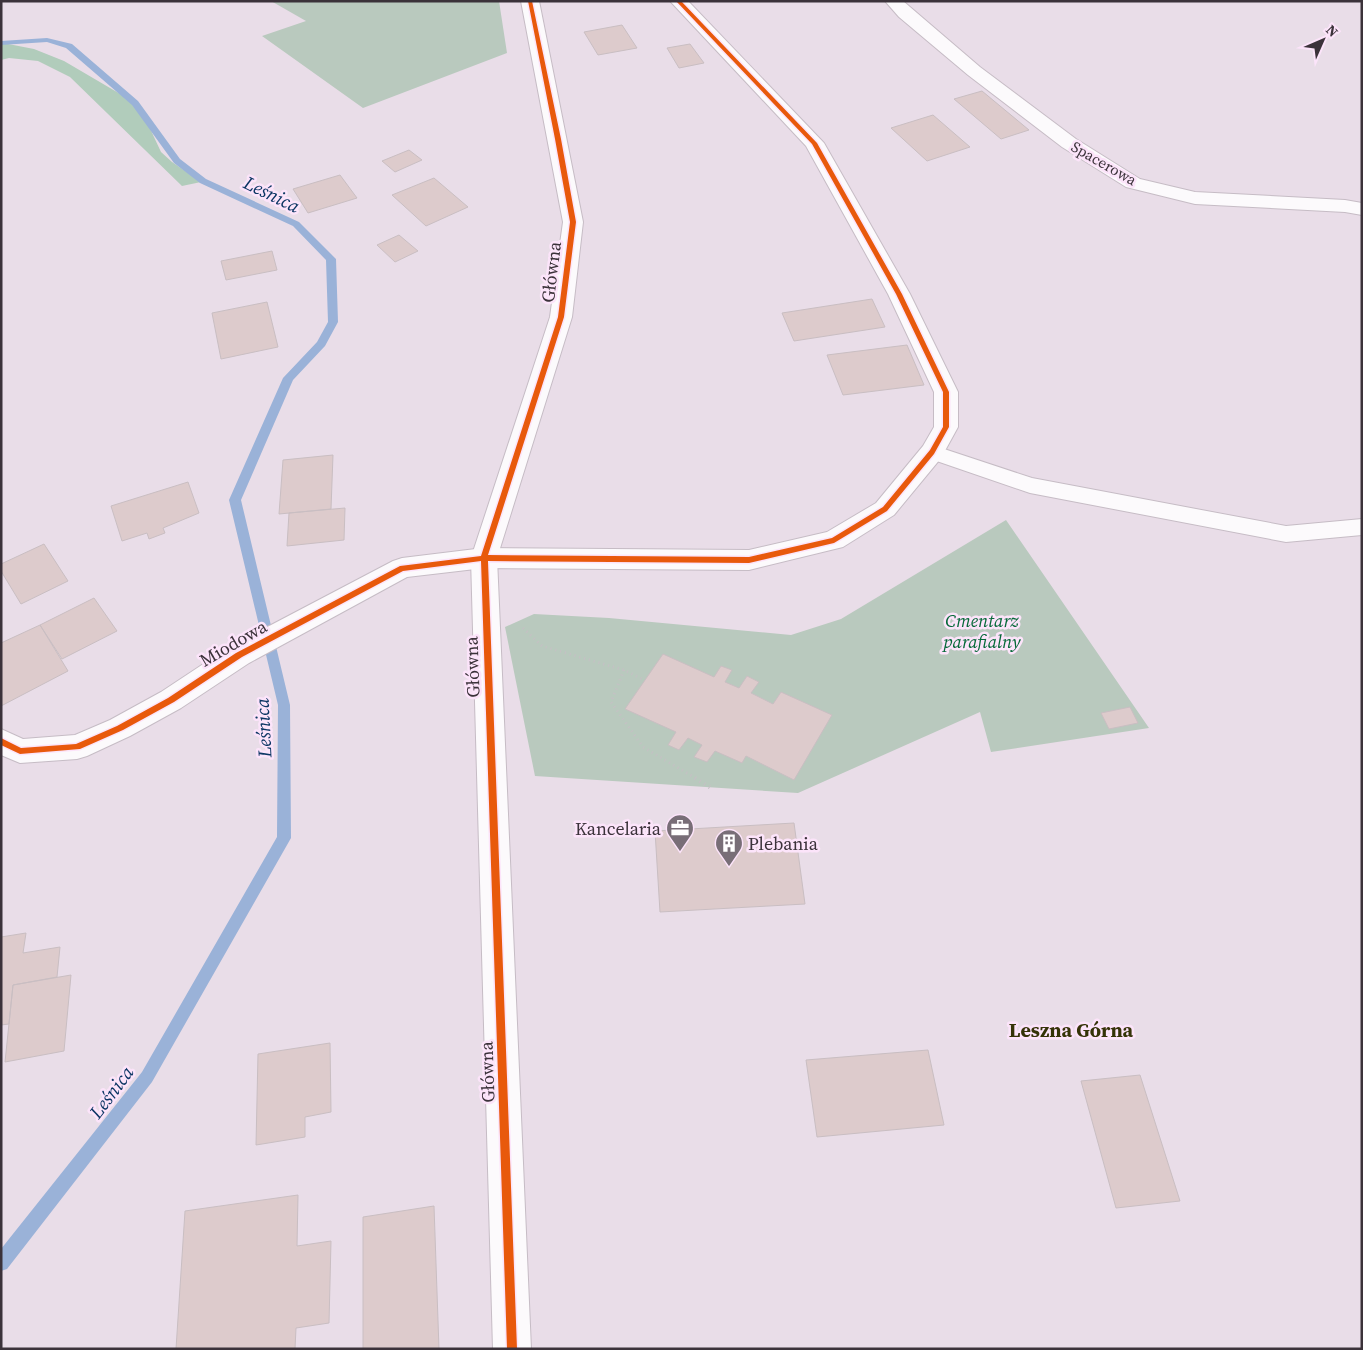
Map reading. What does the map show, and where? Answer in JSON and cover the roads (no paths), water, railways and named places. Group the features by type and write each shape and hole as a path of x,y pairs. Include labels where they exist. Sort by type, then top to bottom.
{"street":[{"name":"Główna","path":"512,1349 484,558 561,317 573,222 530,1"},
{"name":"Miodowa","path":"1,741 20,752 77,747 120,728 171,700 239,654 402,568 484,558 749,560 834,540 885,509 932,452 946,427 946,392 899,294 814,143 678,1"},
{"name":"Spacerowa","path":"893,1 905,14 1021,107 1069,143 1133,183 1195,198 1345,206 1362,209"}],"lane":[{"path":"932,452 1030,485 1286,534 1362,528"}],"waterway":[{"name":"Leśnica","path":"1,43 47,40 69,46 135,103 177,161 203,181 296,224 331,259 333,322 321,344 288,378 235,500 284,705 284,838 147,1077 1,1263"}],"place":[{"name":"Kancelaria","path":"680,852"},
{"name":"Plebania","path":"729,867"}],"district":[{"name":"Leszna Górna","path":"1071,1030"}],"park label":[{"name":"Cmentarz parafialny","path":"982,630"}]}
